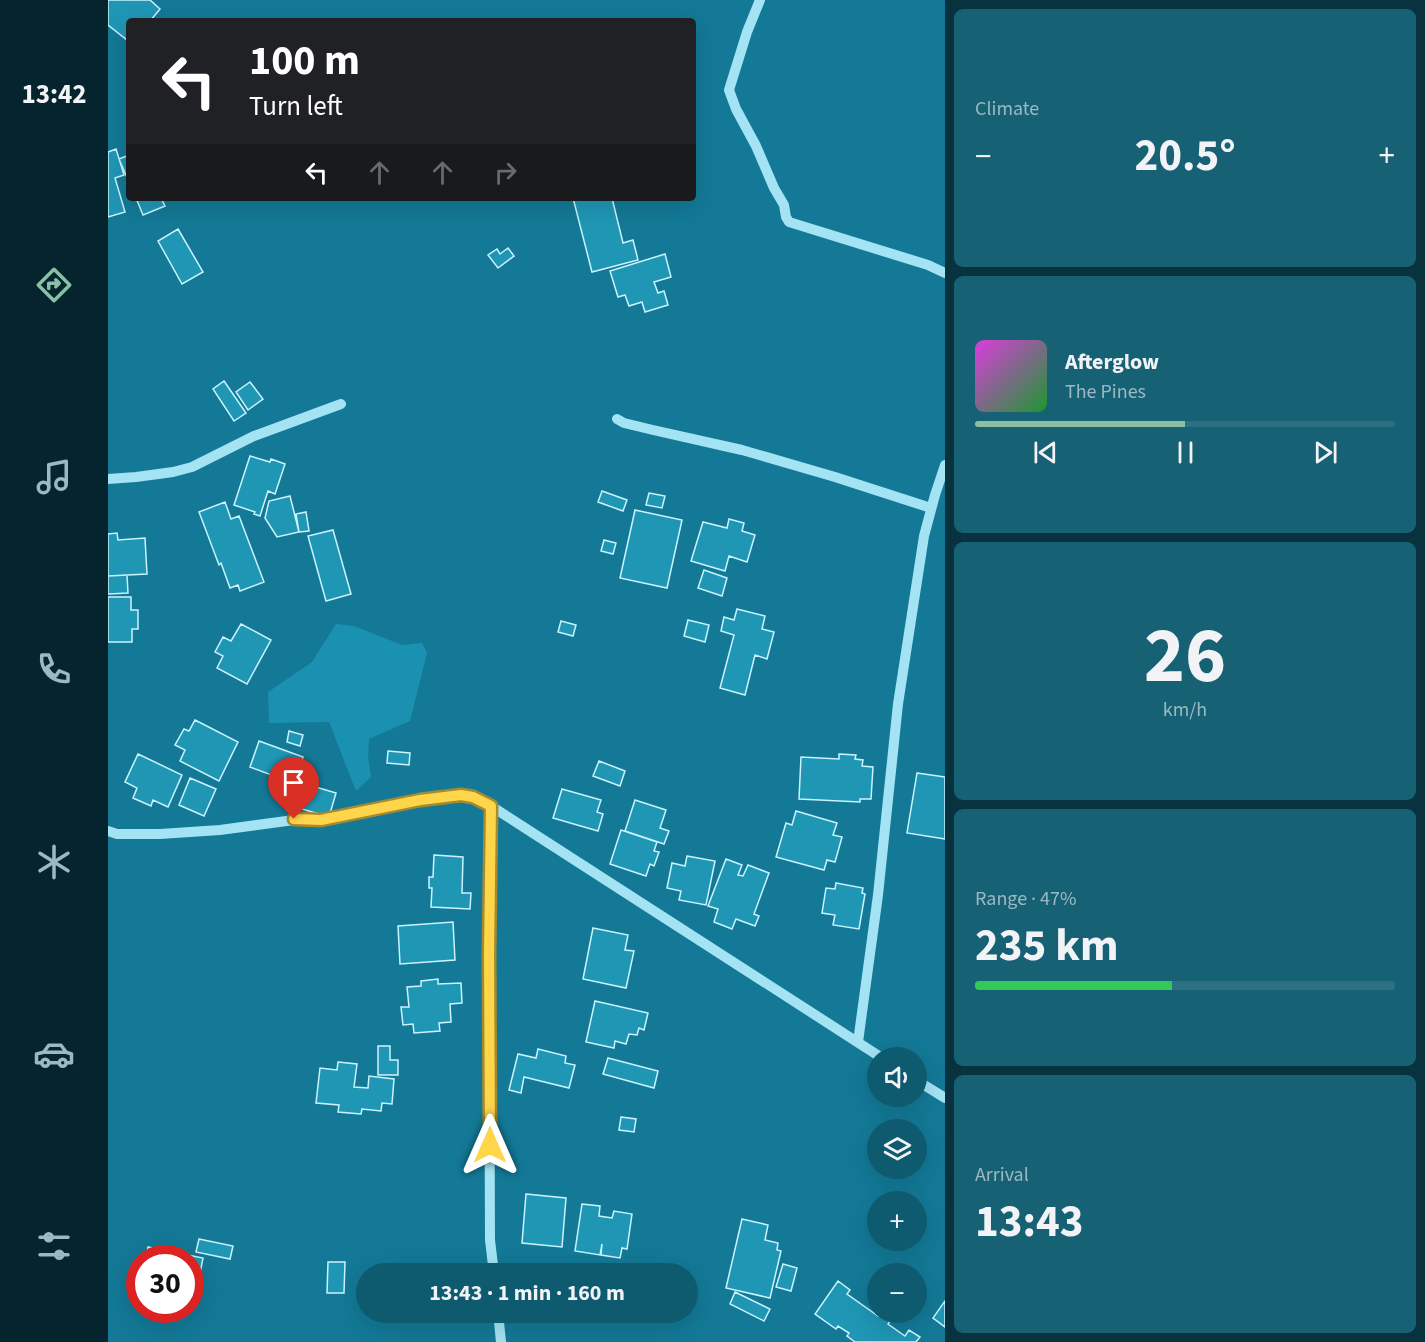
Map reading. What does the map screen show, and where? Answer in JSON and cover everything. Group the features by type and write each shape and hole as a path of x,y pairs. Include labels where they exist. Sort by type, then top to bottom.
{"street":[{"path":"760,0 747,32 729,90 789,222 945,273"},
{"path":"108,479 154,475 192,467 254,436 341,404"},
{"path":"617,419 624,423 763,456 931,508"},
{"path":"858,1042 878,895 898,704 924,536 945,465"},
{"path":"108,831 117,834 160,834 220,830 294,819 321,820 420,800 461,795 473,797 491,806 867,1048"},
{"path":"491,806 490,1228 493,1263"},
{"path":"927,1087 945,1098"},
{"path":"499,1323 501,1342"}],"shaded area":[{"path":"336,624 354,626 402,645 422,643 427,653 410,721 369,739 368,756 371,777 356,791 329,722 269,723 268,692 312,662"}],"building":[{"path":"108,0 150,0 160,9 152,18 126,18 126,39 108,25"},
{"path":"116,149 124,175 115,178 125,212 108,217 108,152"},
{"path":"126,156 126,175 119,159"},
{"path":"137,201 162,201 165,206 143,215"},
{"path":"574,201 613,201 623,243 633,240 638,260 592,272"},
{"path":"178,229 203,272 182,284 158,241"},
{"path":"508,248 514,256 498,268 488,255 497,249 500,254"},
{"path":"665,254 671,277 654,282 658,293 664,291 668,305 645,312 642,302 629,306 625,295 618,297 610,271"},
{"path":"224,381 246,413 234,421 213,389"},
{"path":"250,382 263,399 248,410 236,392"},
{"path":"250,456 285,464 275,494 268,491 260,516 234,505"},
{"path":"602,491 627,500 623,511 598,502"},
{"path":"649,493 665,496 662,508 646,505"},
{"path":"290,496 299,532 277,537 265,518 269,501"},
{"path":"225,502 231,519 239,516 264,582 240,591 238,585 230,588 199,512"},
{"path":"635,510 682,520 667,588 620,578"},
{"path":"306,512 309,531 299,532 296,514"},
{"path":"729,519 744,523 742,531 755,535 747,562 729,556 725,571 691,561 703,522 727,528"},
{"path":"333,530 351,594 326,601 308,536"},
{"path":"117,533 118,540 145,538 147,574 108,576 108,534"},
{"path":"604,540 616,543 613,554 601,551"},
{"path":"704,570 727,578 722,596 698,588"},
{"path":"127,575 128,593 108,594 108,576"},
{"path":"108,597 131,597 131,610 138,610 138,629 132,629 132,642 108,642"},
{"path":"737,609 765,616 762,629 774,632 767,659 755,655 745,695 720,688 734,635 721,631 724,617 734,620"},
{"path":"688,620 709,625 705,642 684,636"},
{"path":"561,621 576,625 573,636 558,632"},
{"path":"241,624 271,640 247,684 217,668 223,656 215,652 223,637 231,641"},
{"path":"195,720 238,742 219,781 180,761 185,750 175,745 184,729 189,731"},
{"path":"289,731 303,735 300,746 287,742"},
{"path":"259,741 303,757 293,783 250,767"},
{"path":"388,751 410,753 409,765 387,763"},
{"path":"138,754 182,775 168,807 153,800 151,806 133,798 137,788 125,782"},
{"path":"839,754 856,755 855,759 863,760 862,766 873,767 871,799 860,799 860,802 799,799 801,757 839,759"},
{"path":"599,761 625,771 620,786 593,776"},
{"path":"917,773 945,777 945,839 907,833"},
{"path":"190,778 216,789 204,816 179,805"},
{"path":"309,785 336,793 329,817 302,809"},
{"path":"562,789 601,800 597,812 603,814 598,831 553,818"},
{"path":"635,800 666,810 660,828 669,831 664,844 625,831"},
{"path":"796,811 837,823 833,835 842,837 835,862 827,860 824,870 776,857 786,823 792,825"},
{"path":"621,830 657,842 654,851 659,852 654,866 650,864 646,876 610,864"},
{"path":"434,855 463,857 462,893 471,893 470,909 431,907 432,888 429,888 429,877 433,877"},
{"path":"687,856 715,861 706,905 679,900 681,891 667,888 672,863 685,866"},
{"path":"726,859 742,865 738,875 743,876 748,865 769,873 754,914 759,916 755,926 736,919 732,929 714,922 718,909 708,906"},
{"path":"836,883 863,888 862,893 865,894 859,929 833,925 835,915 822,913 826,888 835,889"},
{"path":"453,922 455,960 400,964 398,926"},
{"path":"593,928 628,935 625,950 634,951 626,988 583,979"},
{"path":"438,979 438,984 461,983 462,1003 450,1004 451,1022 439,1023 440,1031 414,1033 413,1024 403,1025 401,1007 409,1007 407,987 421,986 421,981"},
{"path":"595,1001 648,1013 644,1030 639,1028 637,1035 629,1034 626,1044 615,1041 614,1048 586,1042"},
{"path":"378,1046 390,1046 390,1060 398,1060 398,1075 378,1075"},
{"path":"538,1049 566,1056 565,1063 575,1065 569,1088 524,1077 521,1093 509,1090 518,1054 536,1058"},
{"path":"608,1058 658,1071 654,1088 603,1074"},
{"path":"338,1062 357,1064 354,1087 368,1088 369,1076 394,1079 392,1104 382,1103 381,1111 362,1109 361,1114 338,1112 339,1105 316,1103 320,1068 337,1070"},
{"path":"621,1117 636,1119 634,1132 619,1130"},
{"path":"526,1194 566,1198 562,1247 522,1243"},
{"path":"582,1204 600,1206 599,1216 612,1218 614,1211 632,1214 627,1249 622,1248 620,1258 601,1255 602,1244 600,1255 575,1251"},
{"path":"742,1219 768,1225 765,1240 778,1243 777,1250 781,1251 770,1298 726,1288"},
{"path":"199,1239 233,1246 230,1259 204,1254 204,1245 198,1245"},
{"path":"328,1262 345,1262 344,1293 327,1293"},
{"path":"783,1264 797,1268 791,1291 776,1287"},
{"path":"838,1281 850,1290 847,1294 867,1308 867,1323 889,1323 905,1336 909,1330 920,1337 916,1342 855,1342 847,1336 849,1333 838,1326 836,1329 815,1314"},
{"path":"735,1292 770,1309 764,1321 730,1304"},
{"path":"945,1301 945,1327 933,1318"}],"route":[{"path":"294,819 321,820 420,800 461,795 473,797 491,806 490,1145"}]}
